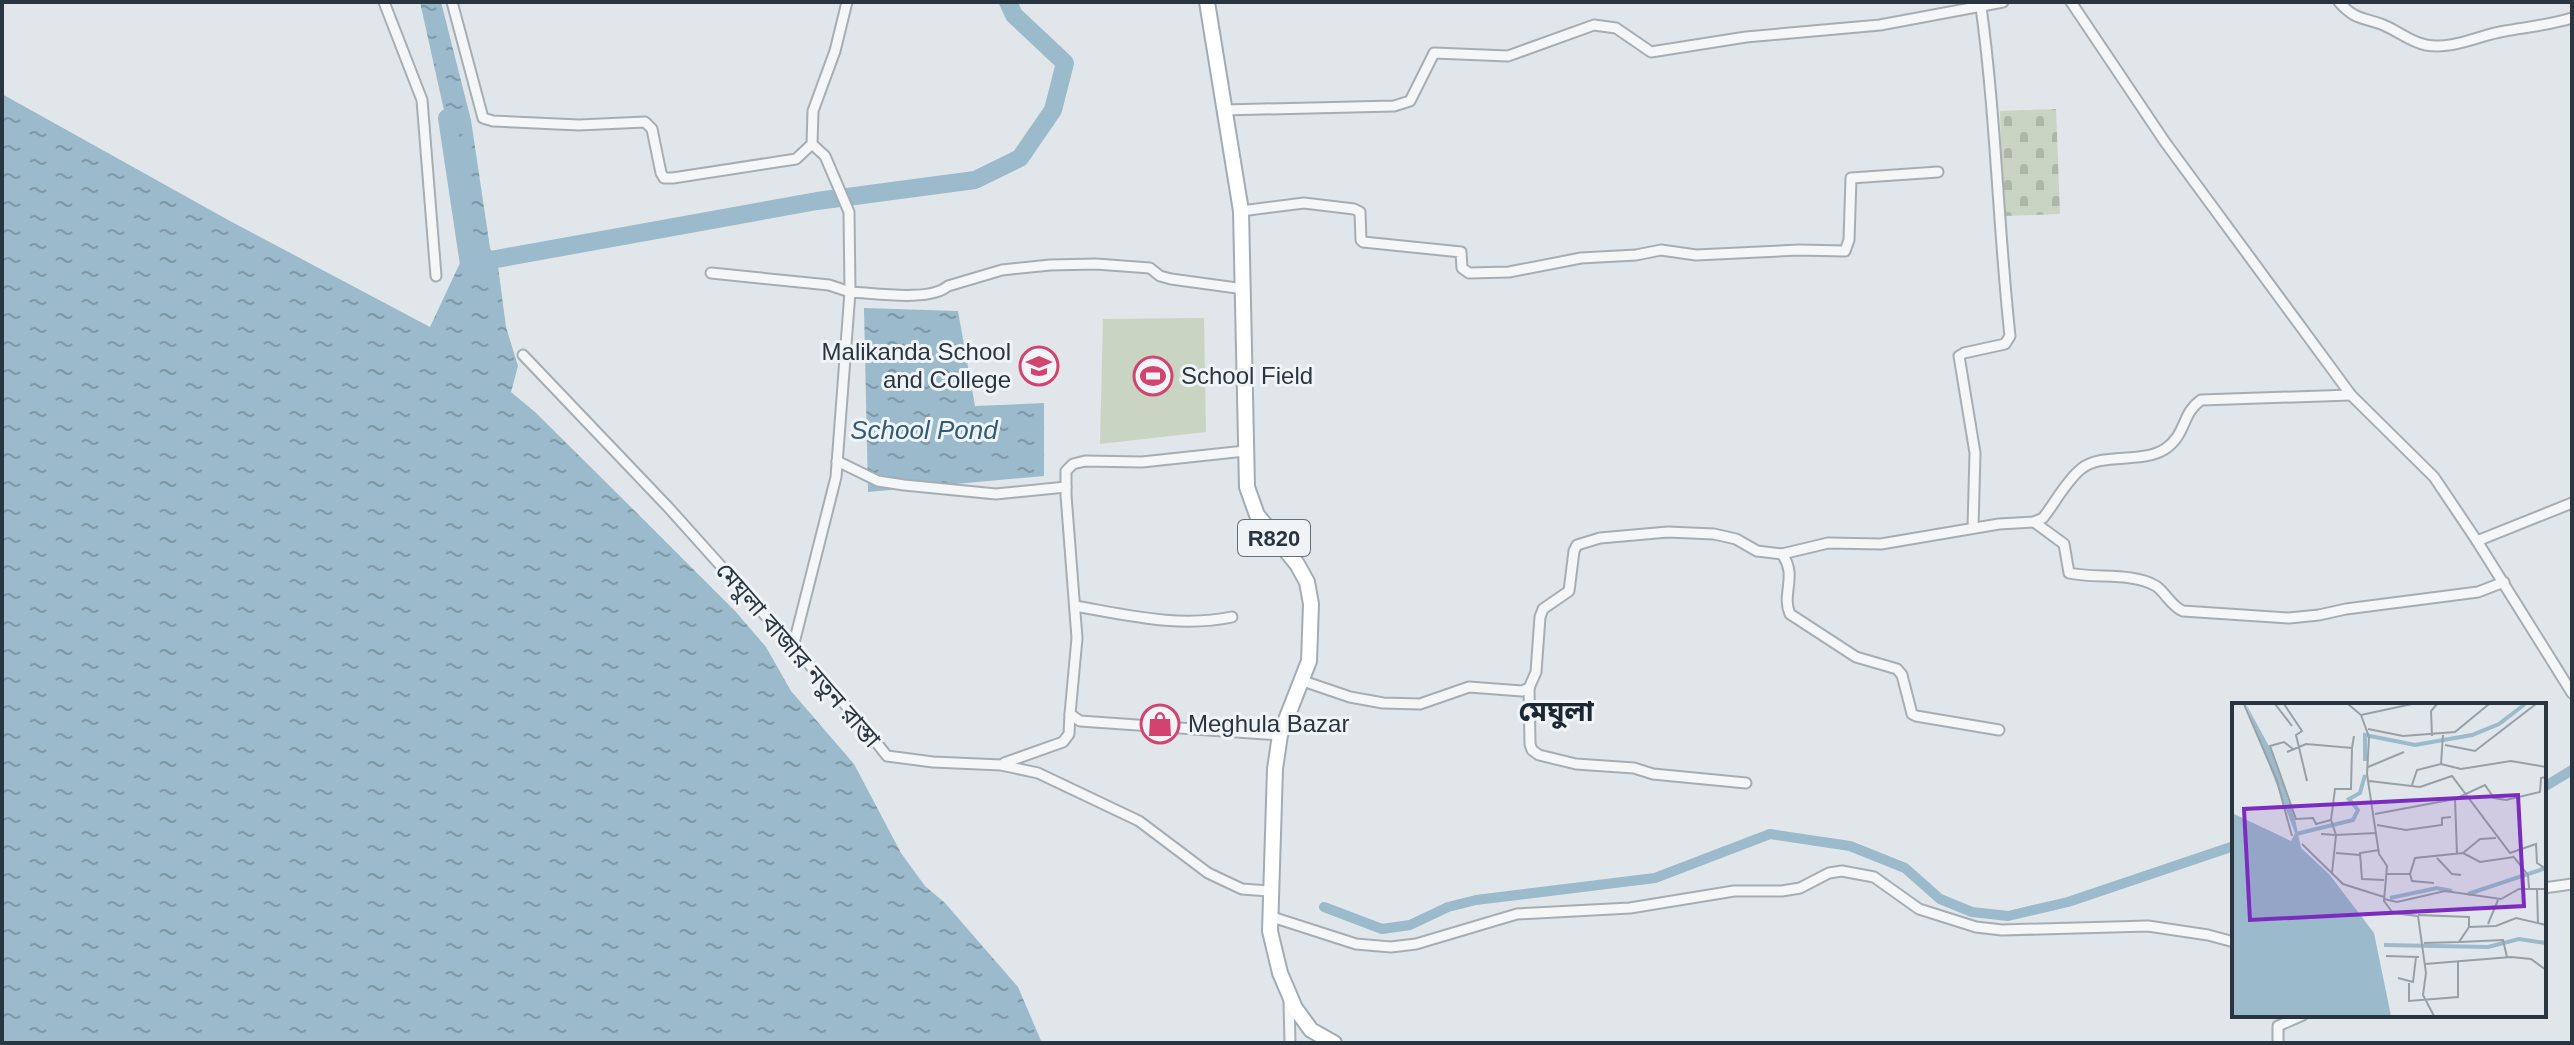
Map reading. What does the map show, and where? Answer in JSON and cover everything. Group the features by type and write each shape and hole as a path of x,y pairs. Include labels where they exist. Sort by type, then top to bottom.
{"main road":[{"name":"R820","path":"1207,2 1241,211 1247,487 1257,515 1297,564 1307,582 1311,628 1309,661 1280,735 1275,769 1270,931 1280,973 1295,1008 1311,1030 1334,1043"}],"street":[{"path":"384,2 422,100 436,276"},
{"path":"452,2 483,118 579,125 645,122 652,129 664,178 796,159 812,144 813,111 835,51 847,2"},
{"path":"1223,110 1394,106 1410,101 1434,53 1508,56 1594,25 1616,28 1651,52 1746,37 1880,25 2003,2"},
{"path":"2071,2 2165,142 2351,395 2434,477 2504,582 2572,693"},
{"path":"2339,2 2354,18 2381,24 2414,42 2429,46 2460,44 2502,31 2546,26 2572,18"},
{"path":"1973,528 1975,453 1959,356 2005,344 2010,336 2001,254 1992,86 1981,7"},
{"path":"793,647 836,477 850,292 849,212 825,156 812,144"},
{"path":"1241,211 1304,203 1354,209 1360,212 1362,218 1363,242 1461,252 1462,268 1469,273 1509,272 1581,258 1636,255 1661,250 1696,255 1845,251 1849,240 1851,178 1938,172"},
{"path":"711,273 829,285 850,292 928,294 1002,270 1096,264 1150,268 1160,276 1171,279 1244,289"},
{"name":"মেঘুলা বাজার নতুন রাস্তা","path":"523,355 668,507 887,756 1001,765 1038,773 1139,821 1208,873 1242,889 1269,891"},
{"path":"1746,783 1653,774 1634,768 1576,764 1539,755 1532,750 1529,688 1536,672 1540,617 1543,609 1569,591 1577,545 1600,538 1668,532 1714,534 1736,539 1757,551 1782,554 1828,543 1881,544 1973,528 2034,522 2043,518 2079,470 2089,463 2156,455 2170,446 2182,434 2188,412 2201,400 2351,395"},
{"path":"1001,765 1063,742 1069,734 1077,638 1066,471 1073,464 1085,461 1142,462 1245,451"},
{"path":"837,461 878,481 904,485 996,494 1066,487"},
{"path":"2477,541 2572,503"},
{"path":"2034,522 2064,544 2069,573 2116,579 2129,576 2157,587 2175,608 2183,611 2289,618 2478,592 2504,582"},
{"path":"1782,554 1791,576 1787,604 1790,614 1856,657 1897,669 1902,675 1912,714 1999,730"},
{"path":"1075,606 1177,622 1204,622 1232,617"},
{"path":"1303,681 1350,697 1383,703 1420,704 1469,687 1514,691 1529,688"},
{"path":"1070,714 1080,721 1280,735"},
{"path":"1269,916 1356,944 1391,947 1427,941 1517,914 1630,908 1734,891 1782,891 1800,888 1829,873 1842,871 1874,877 1919,909 1976,927 2002,930 2148,926 2232,941"},
{"path":"2546,888 2572,884"},
{"path":"1289,995 1290,1043"},
{"path":"2278,1043 2278,1026 2298,1017"}],"green space":[{"path":"2056,109 2060,214 2003,216 2000,111"},
{"name":"School Field","path":"1204,318 1206,432 1100,444 1103,319"}],"water":[{"path":"420,2 441,2 471,120 490,248 498,266 506,327 518,366 511,392 535,412 736,612 766,647 791,691 854,764 901,853 925,886 945,903 1018,987 1042,1043 2,1043 2,94 230,221 430,327 467,248 466,219"},
{"name":"School Pond","path":"864,308 958,311 975,406 1044,403 1044,476 868,492"}],"waterway":[{"path":"474,263 817,201 975,180 1020,158 1053,110 1065,63 1014,15 1008,2"},
{"path":"447,118 470,271"},
{"path":"2546,786 2572,770"},
{"path":"1324,907 1382,929 1410,925 1448,907 1476,900 1655,878 1770,834 1850,846 1905,868 1940,899 1972,912 2008,916 2068,902 2232,847"}],"place":[{"name":"Malikanda School and College","path":"1039,366"},
{"name":"School Field","path":"1153,376"},
{"name":"Meghula Bazar","path":"1160,724"}],"district":[{"name":"মেঘুলা","path":"1556,711"}]}
